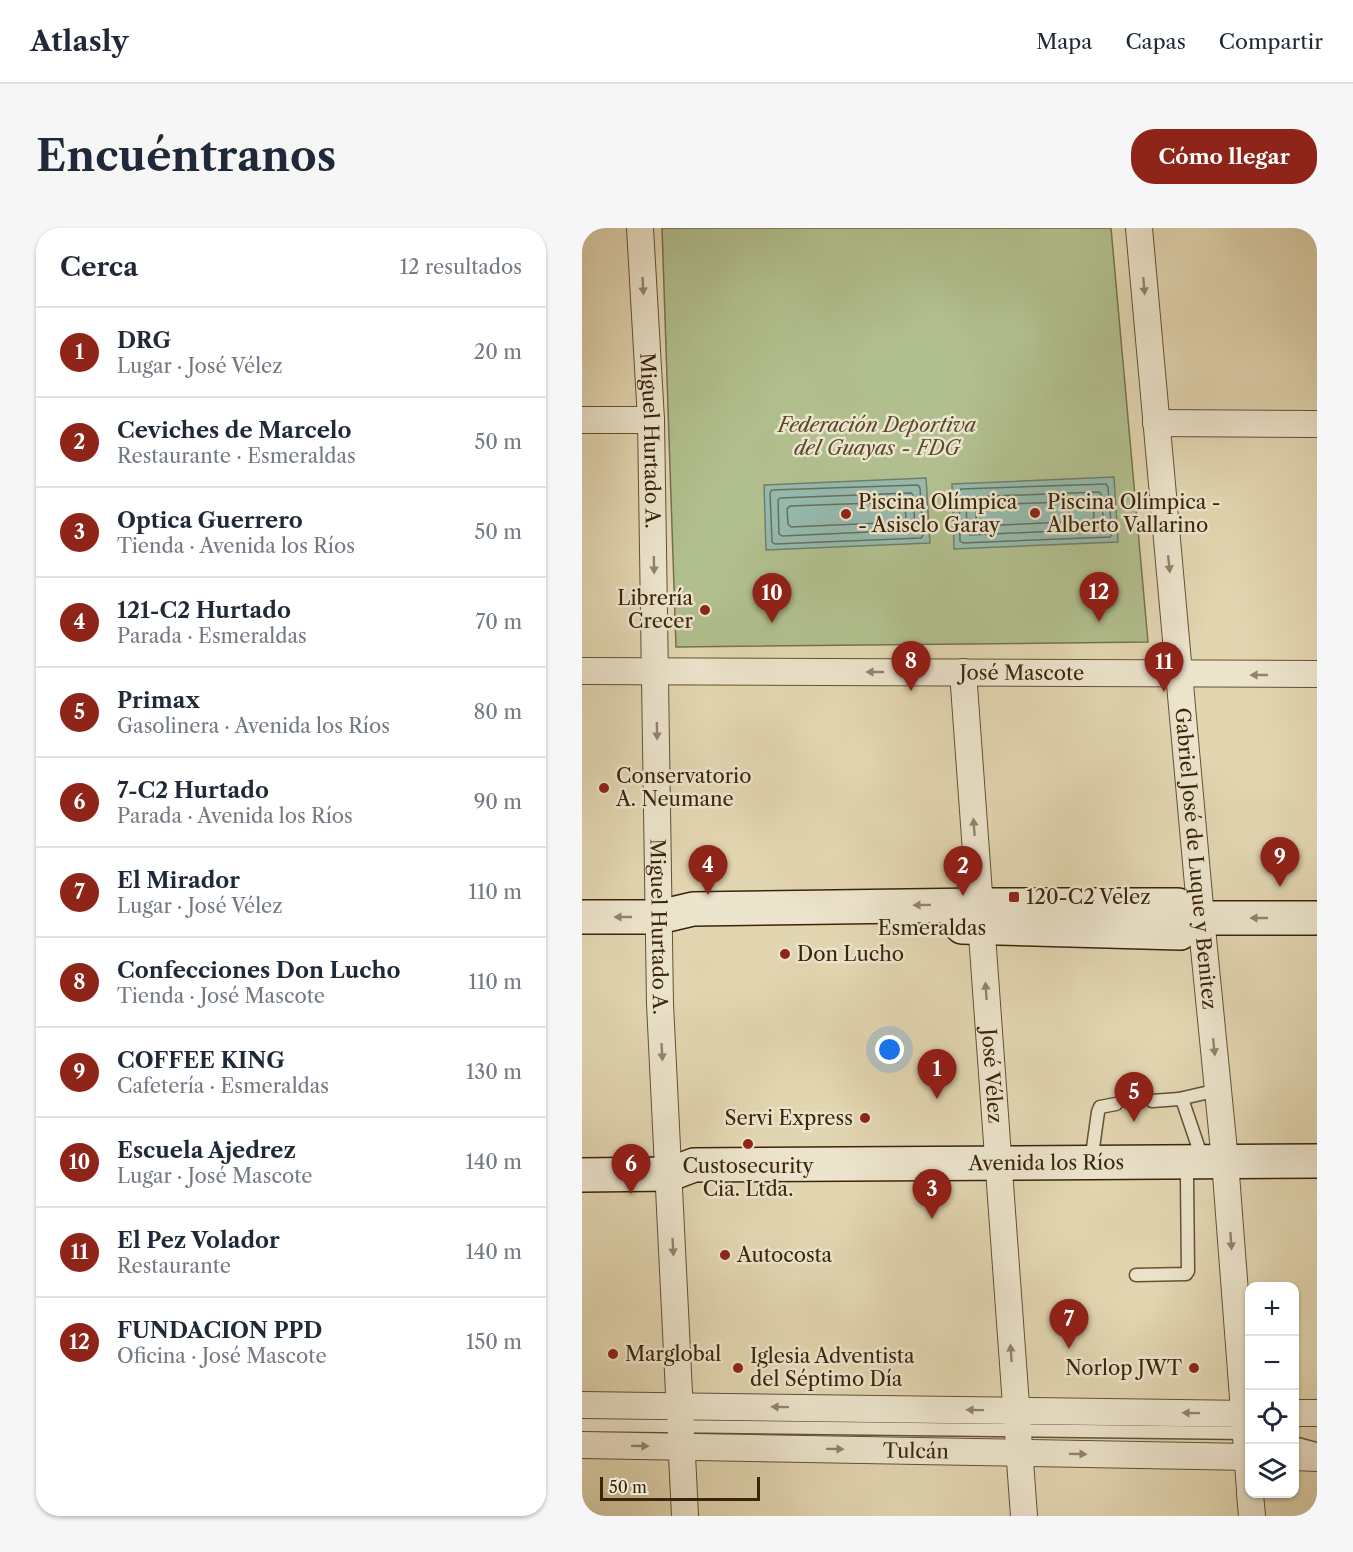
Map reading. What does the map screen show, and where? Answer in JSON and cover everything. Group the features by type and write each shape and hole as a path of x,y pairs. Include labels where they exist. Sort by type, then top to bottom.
{"main road":[{"name":"Esmeraldas","path":"582,917 659,917 693,909 981,916 1178,905 1201,918 1317,918"},
{"name":"Avenida los Ríos","path":"582,1175 669,1174 694,1165 998,1172 1210,1170 1317,1161"},
{"name":"Avenida los Ríos","path":"998,1172 1091,1163 1317,1177"}],"street":[{"name":"Miguel Hurtado A.","path":"640,228 651,420 660,1004 686,1516"},
{"name":"Gabriel José de Luque y Benitez","path":"1139,228 1218,1090 1210,1170 1245,1421"},
{"path":"582,420 651,420"},
{"path":"1156,423 1317,424"},
{"name":"José Mascote","path":"582,671 1317,674"},
{"name":"José Vélez","path":"963,672 1024,1516"},
{"name":"Tulcán","path":"582,1405 681,1426 1245,1435"},
{"path":"1299,1413 1317,1413"},
{"name":"Tulcán","path":"582,1445 681,1426 1245,1435"},
{"path":"1299,1457 1317,1458"},
{"name":"Gabriel José de Luque y Benitez","path":"1250,1498 1252,1516"}],"lane":[{"path":"1152,1101 1179,1099 1218,1090"},
{"path":"1136,1275 1186,1274 1190,1266 1210,1170 1183,1102 1179,1099"},
{"path":"1091,1163 1100,1107 1116,1104"},
{"path":"1299,1424 1317,1419"},
{"path":"582,1425 681,1426"},
{"path":"1298,1444 1317,1449"}],"green space":[{"name":"Federación Deportiva del Guayas - FDG","path":"662,228 1111,228 1148,642 676,647"}],"water":[{"name":"Piscina Olímpica - Alberto Vallarino","path":"1114,477 1118,542 954,549 952,484"},
{"name":"Piscina Olímpica - Asisclo Garay","path":"926,478 930,543 766,550 764,485"}],"place":[{"name":"Piscina Olímpica - Alberto Vallarino","path":"1035,513"},
{"name":"Piscina Olímpica - Asisclo Garay","path":"846,514"},
{"name":"Librería Crecer","path":"705,610"},
{"name":"FUNDACION PPD","path":"1099,622"},
{"name":"Escuela Ajedrez","path":"772,623"},
{"name":"Confecciones Don Lucho","path":"911,691"},
{"name":"El Pez Volador","path":"1164,692"},
{"name":"Conservatorio A. Neumane","path":"604,788"},
{"name":"COFFEE KING","path":"1280,887"},
{"name":"121-C2 Hurtado","path":"708,895"},
{"name":"Ceviches de Marcelo","path":"963,896"},
{"name":"120-C2 Velez","path":"1014,897"},
{"name":"Don Lucho","path":"785,954"},
{"name":"DRG","path":"937,1099"},
{"name":"Servi Express","path":"865,1118"},
{"name":"Primax","path":"1134,1122"},
{"name":"Custosecurity Cia. Ltda.","path":"748,1144"},
{"name":"7-C2 Hurtado","path":"631,1194"},
{"name":"Optica Guerrero","path":"932,1219"},
{"name":"Autocosta","path":"725,1255"},
{"name":"El Mirador","path":"1069,1349"},
{"name":"Marglobal","path":"613,1354"},
{"name":"Iglesia Adventista del Séptimo Día","path":"738,1368"},
{"name":"Norlop JWT","path":"1194,1368"}]}
